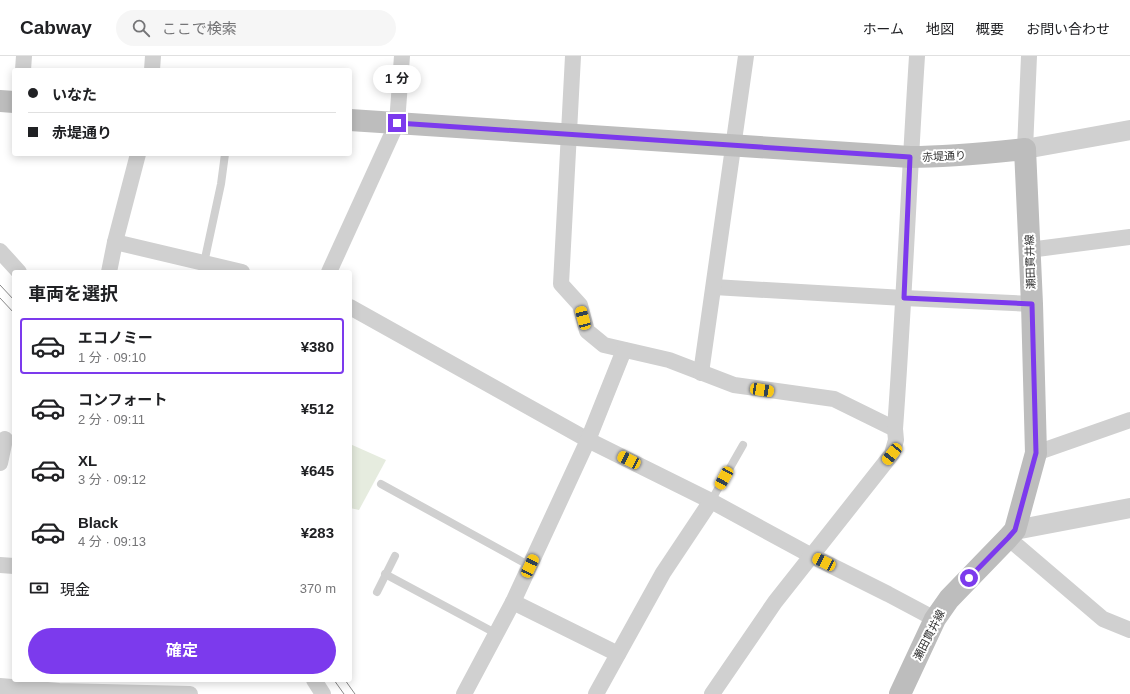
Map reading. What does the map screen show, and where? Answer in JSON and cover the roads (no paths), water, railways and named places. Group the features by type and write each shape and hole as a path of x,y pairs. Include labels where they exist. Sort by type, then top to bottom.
{"main road":[{"path":"0,101 12,102"},
{"name":"赤堤通り","path":"352,120 910,157 938,157 1025,149"},
{"name":"瀬田貫井線","path":"900,694 935,619 949,599 1012,534 1036,453 1032,304 1025,149"}],"street":[{"path":"23,68 24,56"},
{"path":"152,68 153,56"},
{"path":"330,270 397,123 402,56"},
{"path":"573,56 561,284 580,304 587,331 604,345 670,360 734,385 834,399 896,429"},
{"path":"701,372 746,56"},
{"path":"712,694 775,602 892,454 896,440 910,157 917,56"},
{"path":"1025,149 1029,56"},
{"name":"赤堤通り","path":"1025,149 1130,130"},
{"path":"109,270 115,242 137,156"},
{"path":"1029,250 1130,237"},
{"path":"115,242 234,270"},
{"path":"0,251 16,270"},
{"path":"714,287 1032,304"},
{"path":"352,308 588,440 712,501 812,556 935,619"},
{"path":"464,694 497,634 530,566 588,440 624,350"},
{"path":"1036,453 1130,420"},
{"path":"0,463 6,439"},
{"path":"596,694 664,573 712,501"},
{"path":"1012,534 1130,508"},
{"path":"1012,534 1103,619 1130,630"},
{"path":"0,564 12,566"},
{"path":"513,602 618,654"},
{"path":"315,682 324,694"},
{"path":"0,686 59,691 190,694"}],"lane":[{"path":"204,263 221,184 225,156"},
{"path":"712,501 743,445"},
{"path":"381,484 530,566"},
{"path":"376,592 394,556"},
{"path":"385,574 497,634"}],"tram line":[{"path":"0,285 12,298"},
{"path":"0,298 12,311"},
{"path":"335,682 344,694"},
{"path":"346,682 355,694"}]}
